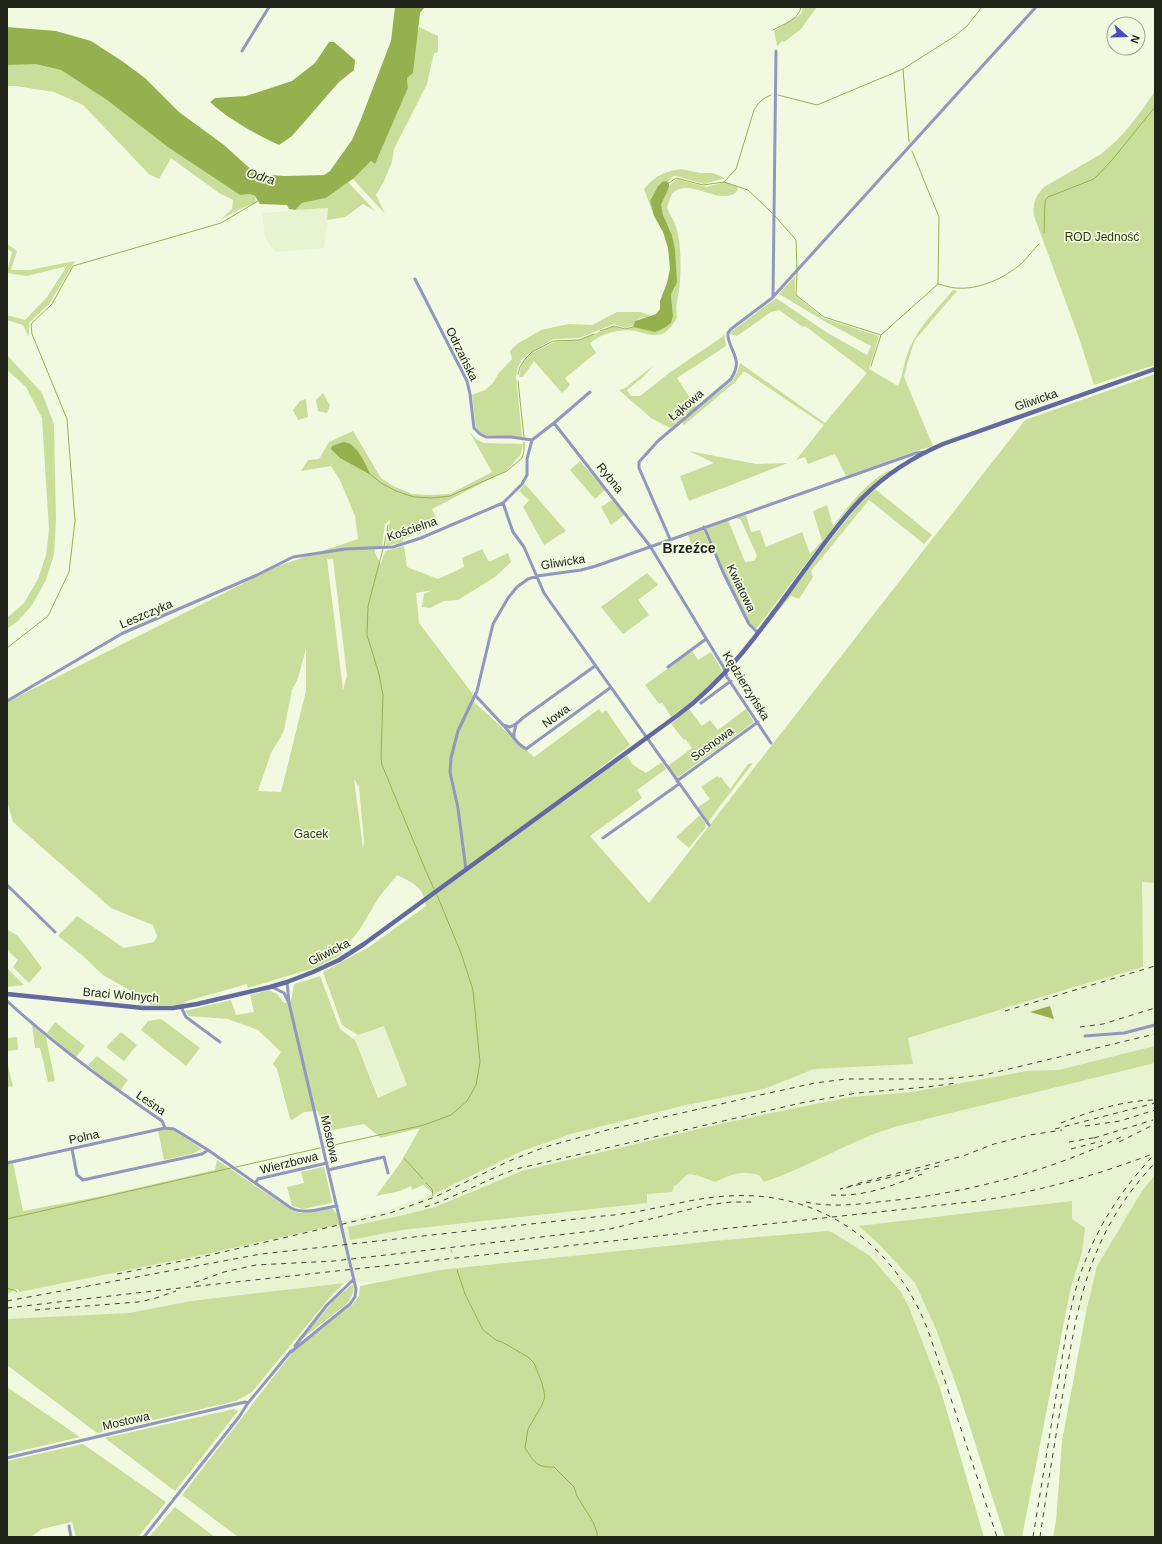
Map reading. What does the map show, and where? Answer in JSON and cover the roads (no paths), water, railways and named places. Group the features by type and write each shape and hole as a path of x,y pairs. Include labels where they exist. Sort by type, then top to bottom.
{"main road":[{"name":"Gliwicka","path":"181,1007 270,987 332,964 355,950 647,738 694,702 726,672 854,507 873,488 899,468 925,452 967,435 1155,369"},
{"name":"Braci Wolnych","path":"7,994 150,1009 181,1007"}],"street":[{"path":"242,51 269,7"},
{"path":"772,298 1036,7"},
{"path":"772,298 776,51"},
{"name":"Odrzańska","path":"415,279 467,381 474,428 486,437 511,437 532,440"},
{"name":"Łąkowa","path":"670,539 639,468 639,462 658,441 731,379 735,374 737,359 729,342 728,334 731,329 772,298"},
{"path":"590,392 532,440 527,459 527,475 522,484 503,503 514,532 524,547 544,593 708,825"},
{"name":"Rybna","path":"554,423 650,546"},
{"name":"Gliwicka","path":"466,870 458,808 450,772 454,745 458,731 475,695 488,643 499,613 508,598 518,586 528,579 537,576 581,570 916,452 925,452"},
{"path":"895,460 899,468"},
{"name":"Kościelna","path":"298,556 345,548 386,548 421,538 503,503"},
{"name":"Kwiatowa","path":"704,527 723,572 742,611 749,624 757,632"},
{"name":"Kędzierzyńska","path":"650,546 731,681 772,743"},
{"name":"Leszczyka","path":"7,701 123,633 179,610 298,556"},
{"path":"668,667 706,639"},
{"name":"Nowa","path":"505,727 510,727 516,724 595,666"},
{"path":"701,703 731,681"},
{"name":"Nowa","path":"475,695 519,744 526,749 610,688"},
{"path":"472,702 481,702"},
{"name":"Sosnowa","path":"678,782 758,722"},
{"path":"514,737 516,724"},
{"path":"603,838 678,782"},
{"path":"7,885 55,932"},
{"path":"284,993 283,986 286,982"},
{"name":"Mostowa","path":"286,982 289,1003 354,1279 356,1293 353,1300 290,1352"},
{"path":"270,987 284,993"},
{"name":"Mostowa","path":"284,993 289,1003"},
{"name":"Leśna","path":"7,1001 94,1072 162,1121 165,1128 175,1130 208,1150 286,1204 296,1210 306,1211 337,1206"},
{"path":"181,1007 186,1016 220,1042"},
{"path":"1085,1036 1124,1033 1155,1025"},
{"name":"Polna","path":"7,1163 165,1128"},
{"path":"72,1149 78,1178 83,1180 202,1154 208,1150"},
{"name":"Wierzbowa","path":"328,1170 384,1157 388,1173"},
{"name":"Wierzbowa","path":"256,1182 258,1179 327,1163"},
{"name":"Mostowa","path":"144,1537 239,1417 248,1403 327,1305 354,1279"},
{"name":"Mostowa","path":"7,1458 245,1402 248,1403"},
{"path":"69,1526 71,1537"}],"water":[{"name":"Odra","path":"395,7 425,7 420,13 413,73 407,78 408,88 375,164 371,161 354,178 326,198 302,203 295,210 289,209 287,205 260,204 255,196 250,194 240,195 169,148 107,100 61,70 35,64 7,65 7,27 56,31 91,41 145,78 179,112 224,145 256,174 285,176 324,175 330,171 352,140 361,119 391,41"},
{"path":"329,42 334,42 355,60 354,70 339,82 292,136 279,145 243,126 210,102 215,98 246,96 292,81 315,63"},
{"path":"666,181 669,183 669,187 661,205 663,215 672,235 675,250 677,282 671,295 673,316 671,323 655,332 633,327 635,321 656,314 660,309 660,301 667,283 670,269 668,248 663,232 654,216 650,201 658,186 662,182"},
{"path":"343,442 348,443 356,450 371,475 340,458 331,449 332,446"},
{"path":"1050,1006 1054,1019 1030,1012"}],"waterway":[{"path":"773,30 786,24 794,18 800,11 801,7"},
{"path":"778,95 817,105 903,69 955,36 967,26 982,7"},
{"path":"903,69 909,142"},
{"path":"669,183 676,178 703,185 724,182 736,169 754,110 761,101 771,95"},
{"path":"1044,233 1045,201 1048,197 1094,179 1112,160 1155,107"},
{"path":"797,272 796,295 824,317 881,335 938,284 939,217 912,151"},
{"path":"724,182 748,190 773,214"},
{"path":"7,648 48,616 69,572 75,521 67,419 32,334 31,324 52,304 73,266 221,223 258,201"},
{"path":"775,216 796,240 797,269"},
{"path":"938,284 954,288 965,288 991,282 1008,274 1022,263 1039,244"},
{"path":"600,331 614,326 625,329 633,327"},
{"path":"518,374 525,359 532,352 553,341 579,340 594,334"},
{"path":"871,366 881,335"},
{"path":"518,381 524,437"},
{"path":"371,475 381,483 396,491 414,497 432,498 450,496 507,471 522,458 524,442"},
{"path":"384,546 388,525"},
{"path":"383,549 368,606 367,635 379,674 383,695 382,765 434,889"},
{"path":"325,1147 424,1125 451,1115 467,1101 476,1085 480,1062 473,990 461,953 437,895"},
{"path":"236,1167 320,1148"},
{"path":"404,1158 423,1179"},
{"path":"7,1219 231,1168"},
{"path":"426,1183 432,1189 433,1196"},
{"path":"457,1270 465,1294 483,1330 496,1340 528,1357 534,1363 542,1383 545,1397 528,1429 525,1448 536,1463 543,1466 554,1467 574,1487 577,1496 593,1522 597,1532 597,1537"},
{"path":"7,1288 17,1292"}],"railway":[{"path":"1005,1011 1155,966"},
{"path":"1080,1027 1103,1024 1155,1008"},
{"path":"117,1274 197,1258 390,1213 435,1197 509,1161 545,1147 607,1130 815,1083 846,1079 943,1079 984,1075 1155,1034"},
{"path":"425,1207 516,1169 801,1103 857,1093 957,1083"},
{"path":"1061,1123 1106,1107 1129,1102 1153,1100"},
{"path":"1055,1129 1155,1103"},
{"path":"1085,1126 1120,1121 1155,1110"},
{"path":"1094,1138 1153,1120"},
{"path":"1119,1142 1155,1124"},
{"path":"939,1166 840,1189 963,1156 994,1144 1030,1135 1062,1130"},
{"path":"806,1202 826,1205 856,1204 918,1197 978,1186 1037,1170 1095,1149 1123,1136"},
{"path":"1069,1142 1098,1137"},
{"path":"1071,1149 1102,1141"},
{"path":"7,1308 979,1201 1068,1182 1155,1153"},
{"path":"1033,1537 1066,1334 1079,1280 1094,1240 1104,1222 1127,1186 1155,1154"},
{"path":"1040,1537 1074,1329 1081,1299 1100,1243 1114,1216 1132,1190 1155,1163"},
{"path":"831,1195 855,1194 878,1190 922,1174"},
{"path":"7,1301 261,1254 619,1214 708,1198 729,1196 764,1197 796,1203 826,1214 854,1231 878,1251 899,1276 916,1304 930,1336 997,1537"},
{"path":"194,1283 224,1272 256,1265 334,1261 610,1229 707,1205 731,1202 755,1202"},
{"path":"35,1310 138,1302 153,1299 176,1291"}],"district":[{"name":"Brzeźce","path":"689,548"}],"park label":[{"name":"ROD Jedność","path":"1102,237"},
{"name":"Gacek","path":"311,834"}]}
